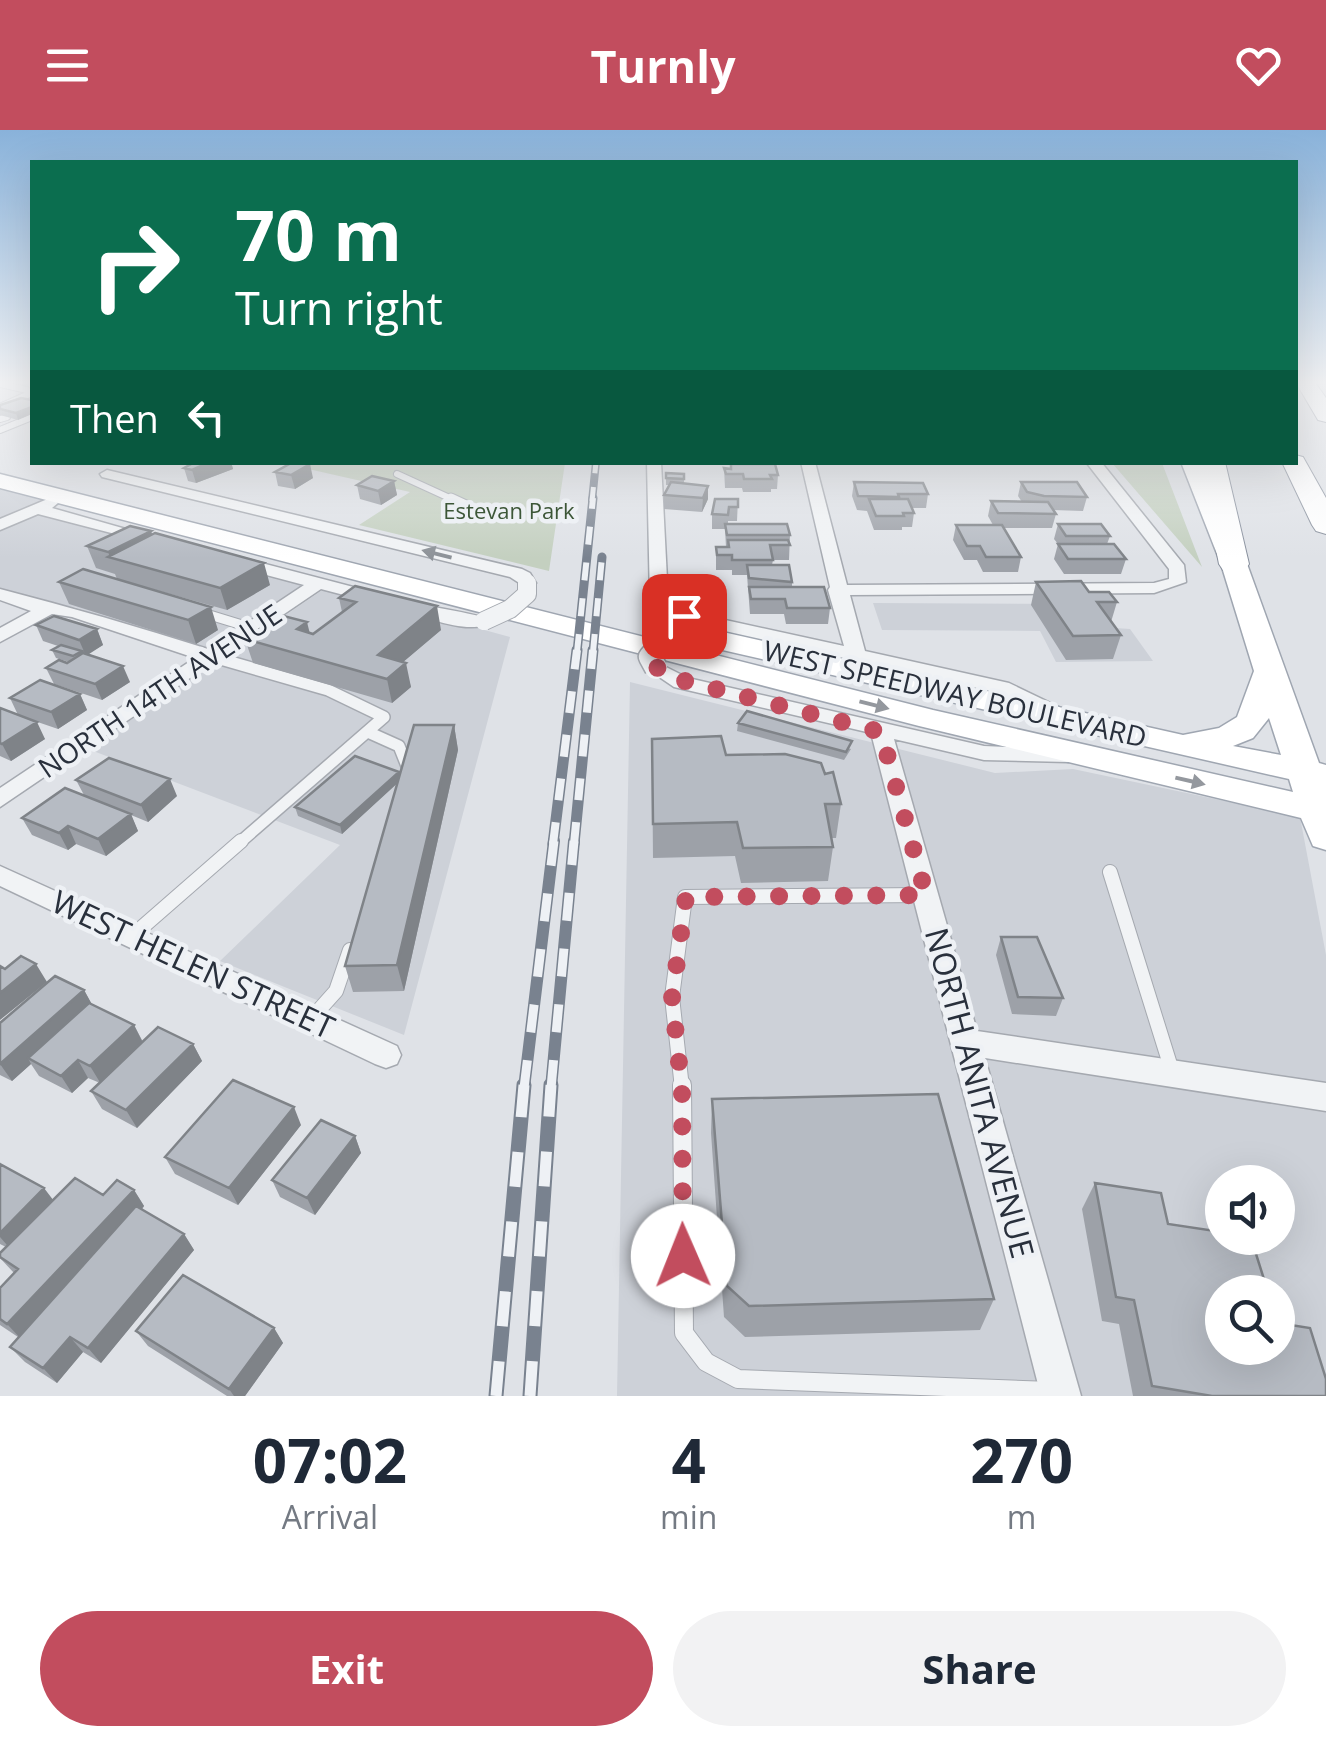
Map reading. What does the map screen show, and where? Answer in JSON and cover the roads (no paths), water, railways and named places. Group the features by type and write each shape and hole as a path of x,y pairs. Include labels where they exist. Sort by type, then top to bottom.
{"highway":[{"path":"1213,465 1234,564"},
{"path":"1296,465 1326,525"}],"main road":[{"path":"1193,465 1234,564 1269,672 1320,801"},
{"name":"WEST SPEEDWAY BOULEVARD","path":"10,466 100,477 484,585 1320,801"},
{"name":"WEST SPEEDWAY BOULEVARD","path":"10,466 50,503 1078,740 1160,742 1320,801"},
{"path":"1160,742 1200,742 1234,736 1254,721 1269,672"}],"street":[{"path":"100,477 127,465"},
{"path":"654,465 659,601 681,619 1002,687 1078,740"},
{"path":"809,465 856,654"},
{"path":"837,590 1172,585 1180,577 1178,569 1095,465"},
{"name":"WEST SPEEDWAY BOULEVARD","path":"100,477 516,573 524,576 527,594 510,609 484,621 461,620 208,554"},
{"path":"0,526 50,503"},
{"name":"WEST SPEEDWAY BOULEVARD","path":"50,503 190,549"},
{"name":"NORTH 14TH AVENUE","path":"0,799 319,583"},
{"path":"0,594 74,612 210,656"},
{"path":"0,636 50,608"},
{"path":"681,619 650,656 656,668 681,683 984,753 1078,740"},
{"name":"NORTH ANITA AVENUE","path":"881,732 1060,1394"},
{"name":"WEST HELEN STREET","path":"0,875 386,1055"},
{"path":"966,1042 1326,1097"}],"lane":[{"path":"397,474 481,512"},
{"path":"189,609 252,628"},
{"path":"131,937 384,717 376,709 210,656"},
{"path":"370,733 399,746 406,754 408,774"},
{"path":"1110,872 1173,1074"},
{"path":"926,895 686,897 672,998 682,1090 684,1333 691,1349 704,1362 716,1372 738,1379 1060,1394"},
{"path":"311,1019 336,991 354,937"}],"railway":[{"path":"592,501 596,465"},
{"path":"577,652 593,498"},
{"path":"593,652 602,557"},
{"path":"553,844 577,650"},
{"path":"574,844 593,650"},
{"path":"524,1088 554,841"},
{"path":"551,1088 574,841"},
{"path":"496,1396 524,1085"},
{"path":"530,1396 551,1085"}],"park label":[{"name":"Estevan Park","path":"509,511"}]}
